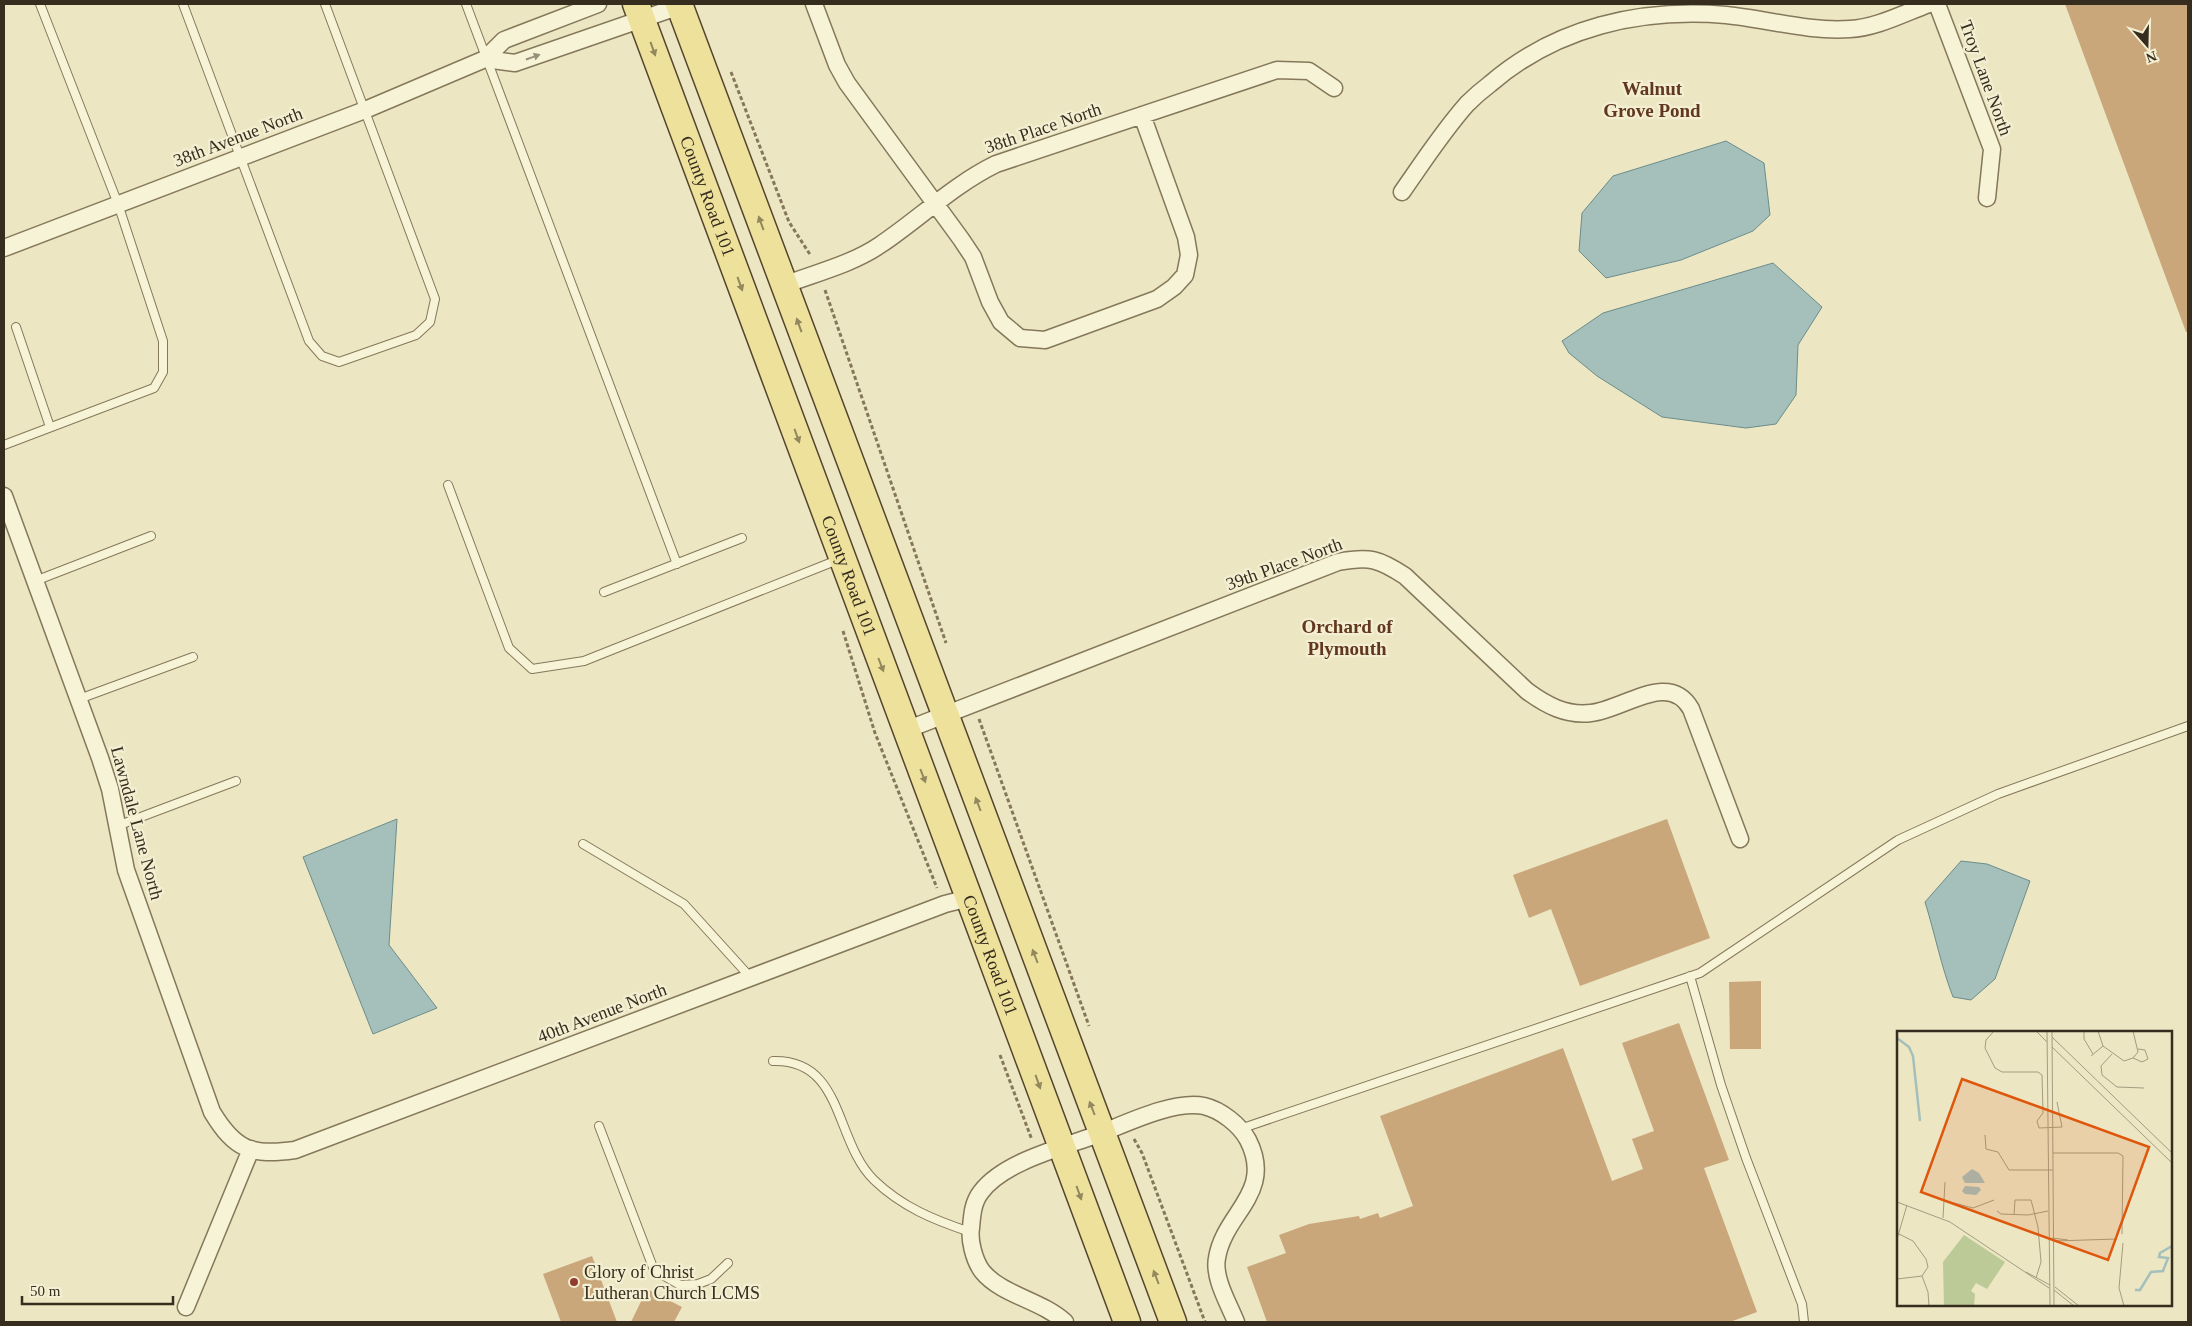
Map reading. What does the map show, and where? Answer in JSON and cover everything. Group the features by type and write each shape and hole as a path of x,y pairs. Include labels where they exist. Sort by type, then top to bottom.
{"main road":[{"path":"680,5 1173,1322"},
{"name":"County Road 101","path":"639,11 1127,1322"}],"street":[{"name":"38th Avenue North","path":"4,248 365,110 485,59 504,40 598,4"},
{"path":"814,4 837,65 847,83 936,204 972,257 990,302 1001,322 1020,338 1045,340 1157,299 1174,287 1185,275 1189,255 1186,237 1142,115"},
{"path":"1402,192 1468,103 1504,72 1543,47 1587,28 1633,17 1680,12 1728,15 1822,29 1851,29 1929,4"},
{"name":"Troy Lane North","path":"1937,4 1992,149 1987,198"},
{"path":"485,59 515,63 639,11 680,5"},
{"name":"38th Place North","path":"784,285 845,263 878,247 978,173 996,164 1277,70 1309,71 1334,88"},
{"name":"Lawndale Lane North","path":"4,496 110,789 126,870 141,918 212,1112 232,1140 249,1149"},
{"name":"39th Place North","path":"906,730 1338,562 1362,558 1385,563 1406,576 1527,691 1546,705 1567,712 1589,713 1613,709 1655,692 1667,691 1677,694 1686,700 1740,838"},
{"name":"40th Avenue North","path":"249,1149 272,1153 296,1150 945,904 969,898"},
{"path":"1065,1322 1053,1311 998,1284 981,1270 970,1240 970,1232 972,1211 981,1192 1003,1173 1038,1155 1180,1106 1204,1106 1223,1114 1240,1129 1248,1139 1254,1154 1256,1171 1253,1189 1244,1207 1230,1224 1221,1241 1216,1259 1218,1277 1236,1322"},
{"path":"186,1307 249,1149"}],"lane":[{"path":"4,445 154,388 163,372 163,341 118,204 40,4"},
{"path":"183,4 309,341 322,356 339,362 416,335 430,322 435,300 325,4"},
{"path":"466,4 485,59 677,564"},
{"path":"16,327 50,427"},
{"path":"448,485 508,648 532,669 584,661 842,558"},
{"path":"35,581 151,536"},
{"path":"604,592 742,538"},
{"path":"78,699 193,657"},
{"path":"1240,1129 1700,973 1898,840 1998,794 2188,726"},
{"path":"117,826 236,781"},
{"path":"582,844 684,904 751,978"},
{"path":"1690,976 1724,1094 1746,1158 1802,1304 1804,1322"},
{"path":"773,1061 799,1064 812,1070 825,1083 854,1155 873,1179 908,1206 929,1218 970,1232"},
{"path":"599,1126 654,1270 680,1285 698,1284 716,1276 728,1263"}],"path":[{"path":"730,68 789,222 812,258"},
{"path":"1142,1153 1204,1322"}],"water":[{"path":"1726,141 1764,163 1770,215 1753,231 1681,260 1606,278 1579,251 1582,213 1613,176"},
{"path":"1773,263 1822,307 1798,345 1796,395 1776,424 1746,428 1662,417 1597,376 1569,353 1562,341 1603,313"},
{"path":"397,819 389,945 437,1008 373,1034 303,857"},
{"path":"1961,861 1987,864 2030,881 1995,979 1971,1000 1953,997 1925,902"}],"building":[{"path":"2065,4 2188,4 2188,332 2186,332"},
{"path":"1667,819 1710,938 1580,986 1551,909 1529,918 1513,875"},
{"path":"1761,981 1761,1049 1730,1049 1729,982"},
{"path":"1679,1023 1729,1160 1704,1168 1757,1312 1730,1322 1267,1322 1247,1267 1286,1253 1279,1235 1309,1224 1359,1216 1360,1219 1378,1213 1380,1218 1413,1206 1380,1116 1563,1048 1612,1181 1643,1169 1632,1139 1654,1131 1622,1043"},
{"name":"Glory of Christ Lutheran Church LCMS","path":"592,1256 617,1322 561,1322 543,1274"},
{"path":"647,1289 682,1307 674,1322 631,1322"}],"place":[{"name":"Glory of Christ Lutheran Church LCMS","path":"574,1282"}],"district":[{"name":"Walnut Grove Pond","path":"1652,99"},
{"name":"Orchard of Plymouth","path":"1347,637"}]}
